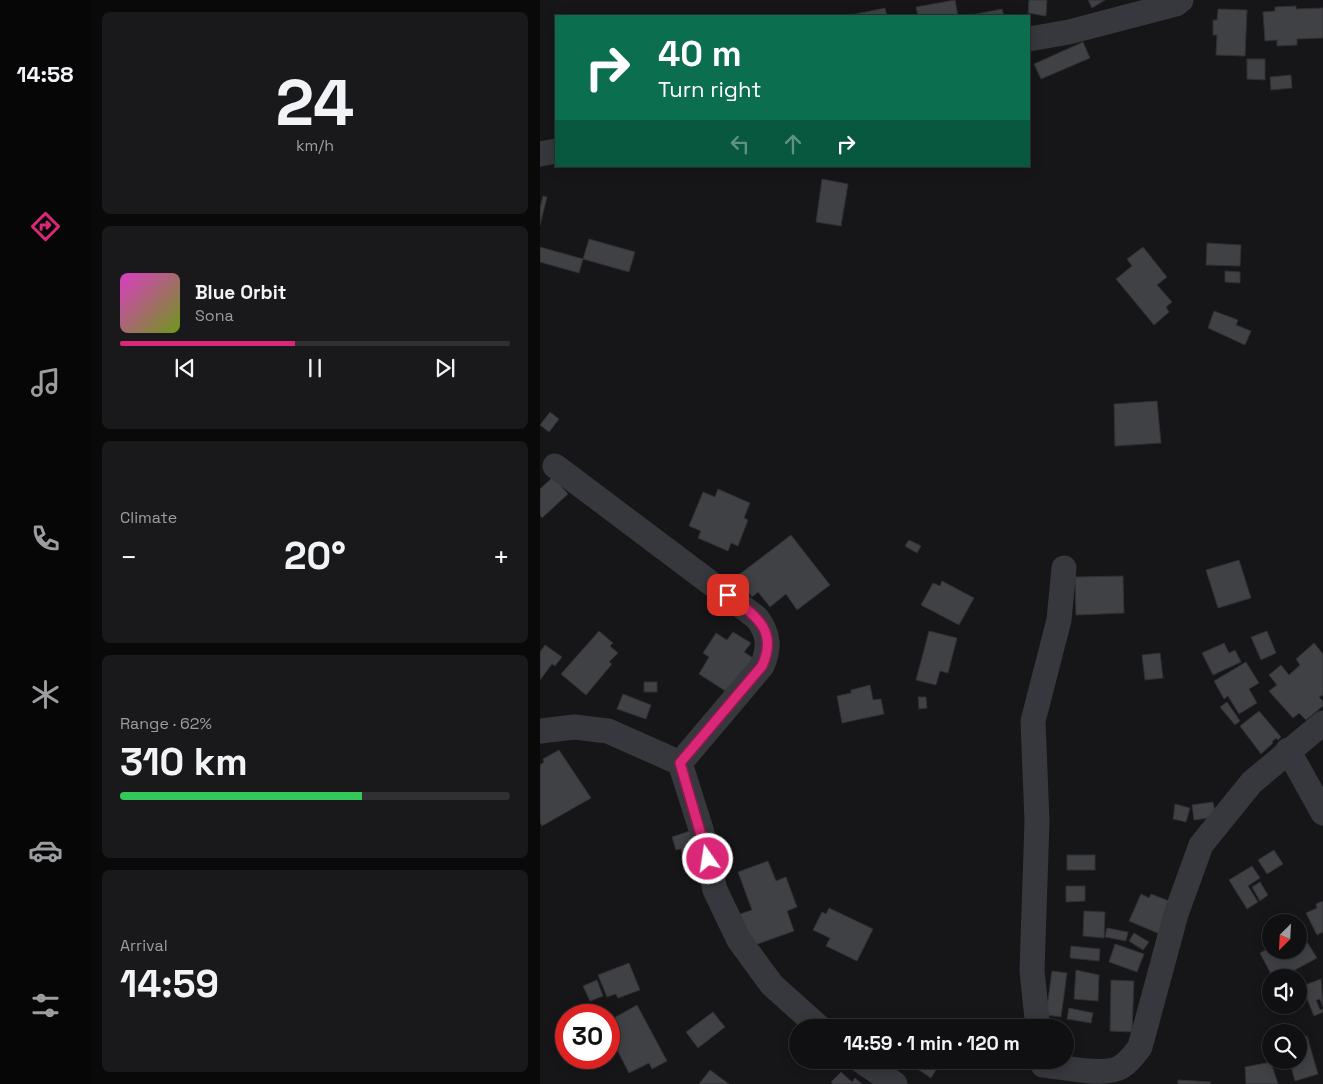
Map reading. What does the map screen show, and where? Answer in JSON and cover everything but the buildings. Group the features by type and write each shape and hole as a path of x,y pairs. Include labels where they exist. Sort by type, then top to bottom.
{"street":[{"path":"1030,39 1069,32 1176,4 1181,0"},
{"path":"540,154 555,151"},
{"path":"555,466 758,618 765,629 768,641 768,654 762,666 680,763"},
{"path":"1037,1019 1032,971 1037,822 1033,721 1059,620 1064,568"},
{"path":"1042,1070 1108,1072 1121,1067 1131,1059 1140,1046 1174,922 1192,866 1202,845 1252,782 1288,750 1323,723"},
{"path":"540,731 574,727 608,731 680,763 701,829 715,890 739,940 772,985 810,1019"},
{"path":"1288,750 1323,813"},
{"path":"873,1069 895,1084"}],"route":[{"path":"708,859 701,829 680,763 762,666 768,654 768,641 765,629 758,618 728,595"}]}
